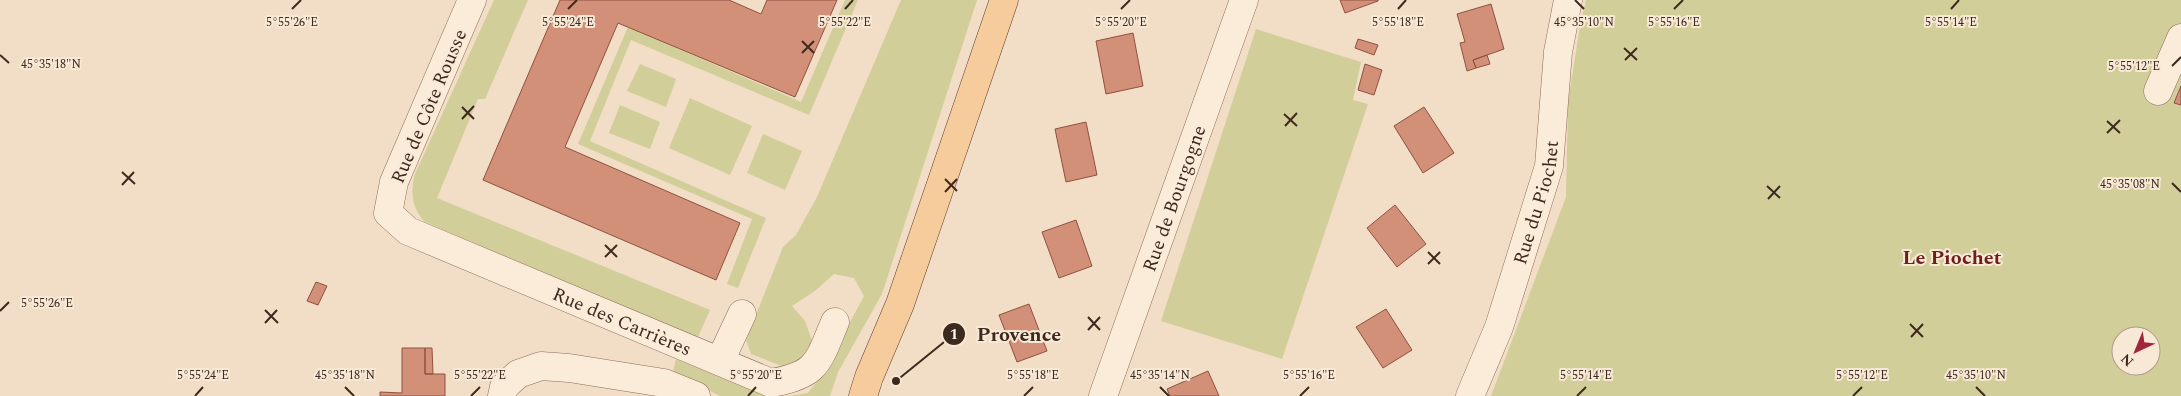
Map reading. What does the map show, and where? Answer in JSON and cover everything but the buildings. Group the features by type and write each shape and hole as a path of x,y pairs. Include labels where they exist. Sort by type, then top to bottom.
{"main road":[{"path":"863,396 903,295 1004,0"}],"street":[{"name":"Rue de Côte Rousse","path":"388,213 394,182 472,0"},
{"name":"Rue de Bourgogne","path":"1103,396 1244,0"},
{"name":"Rue du Piochet","path":"1470,396 1499,327 1549,166 1558,52 1568,0"},
{"path":"2158,91 2181,38"},
{"name":"Rue des Carrières","path":"388,213 408,230 771,383 797,378 817,362 835,322"},
{"path":"720,362 742,314"},
{"path":"502,396 504,387 518,374 541,366 569,368 664,382 696,396"}],"shaded area":[{"path":"494,0 528,0 485,99 478,99 437,198 710,310 697,339 425,222 417,211 413,200 415,174"},
{"path":"845,0 858,0 809,115 631,40 590,141 766,218 738,288 727,284 752,219 578,144 628,27 801,102"},
{"path":"901,0 977,0 882,294 838,372 830,396 789,396 808,393 821,376 864,296 854,278 834,274 815,291 792,306 805,321 812,341 801,360 784,367 751,354 746,340 783,247 796,235 817,197"},
{"path":"1586,0 2181,0 2181,396 1491,396 1566,197 1568,102"},
{"path":"1256,29 1361,62 1353,100 1368,104 1282,359 1161,321"},
{"path":"640,64 676,79 666,107 627,91"},
{"path":"690,98 752,126 730,175 669,148"},
{"path":"620,105 660,122 650,149 609,133"},
{"path":"763,134 802,151 785,190 747,173"},
{"path":"676,359 744,387 777,396 720,396 673,372"}],"place":[{"name":"Provence","path":"896,381"}],"district":[{"name":"Le Piochet","path":"1952,257"}]}
